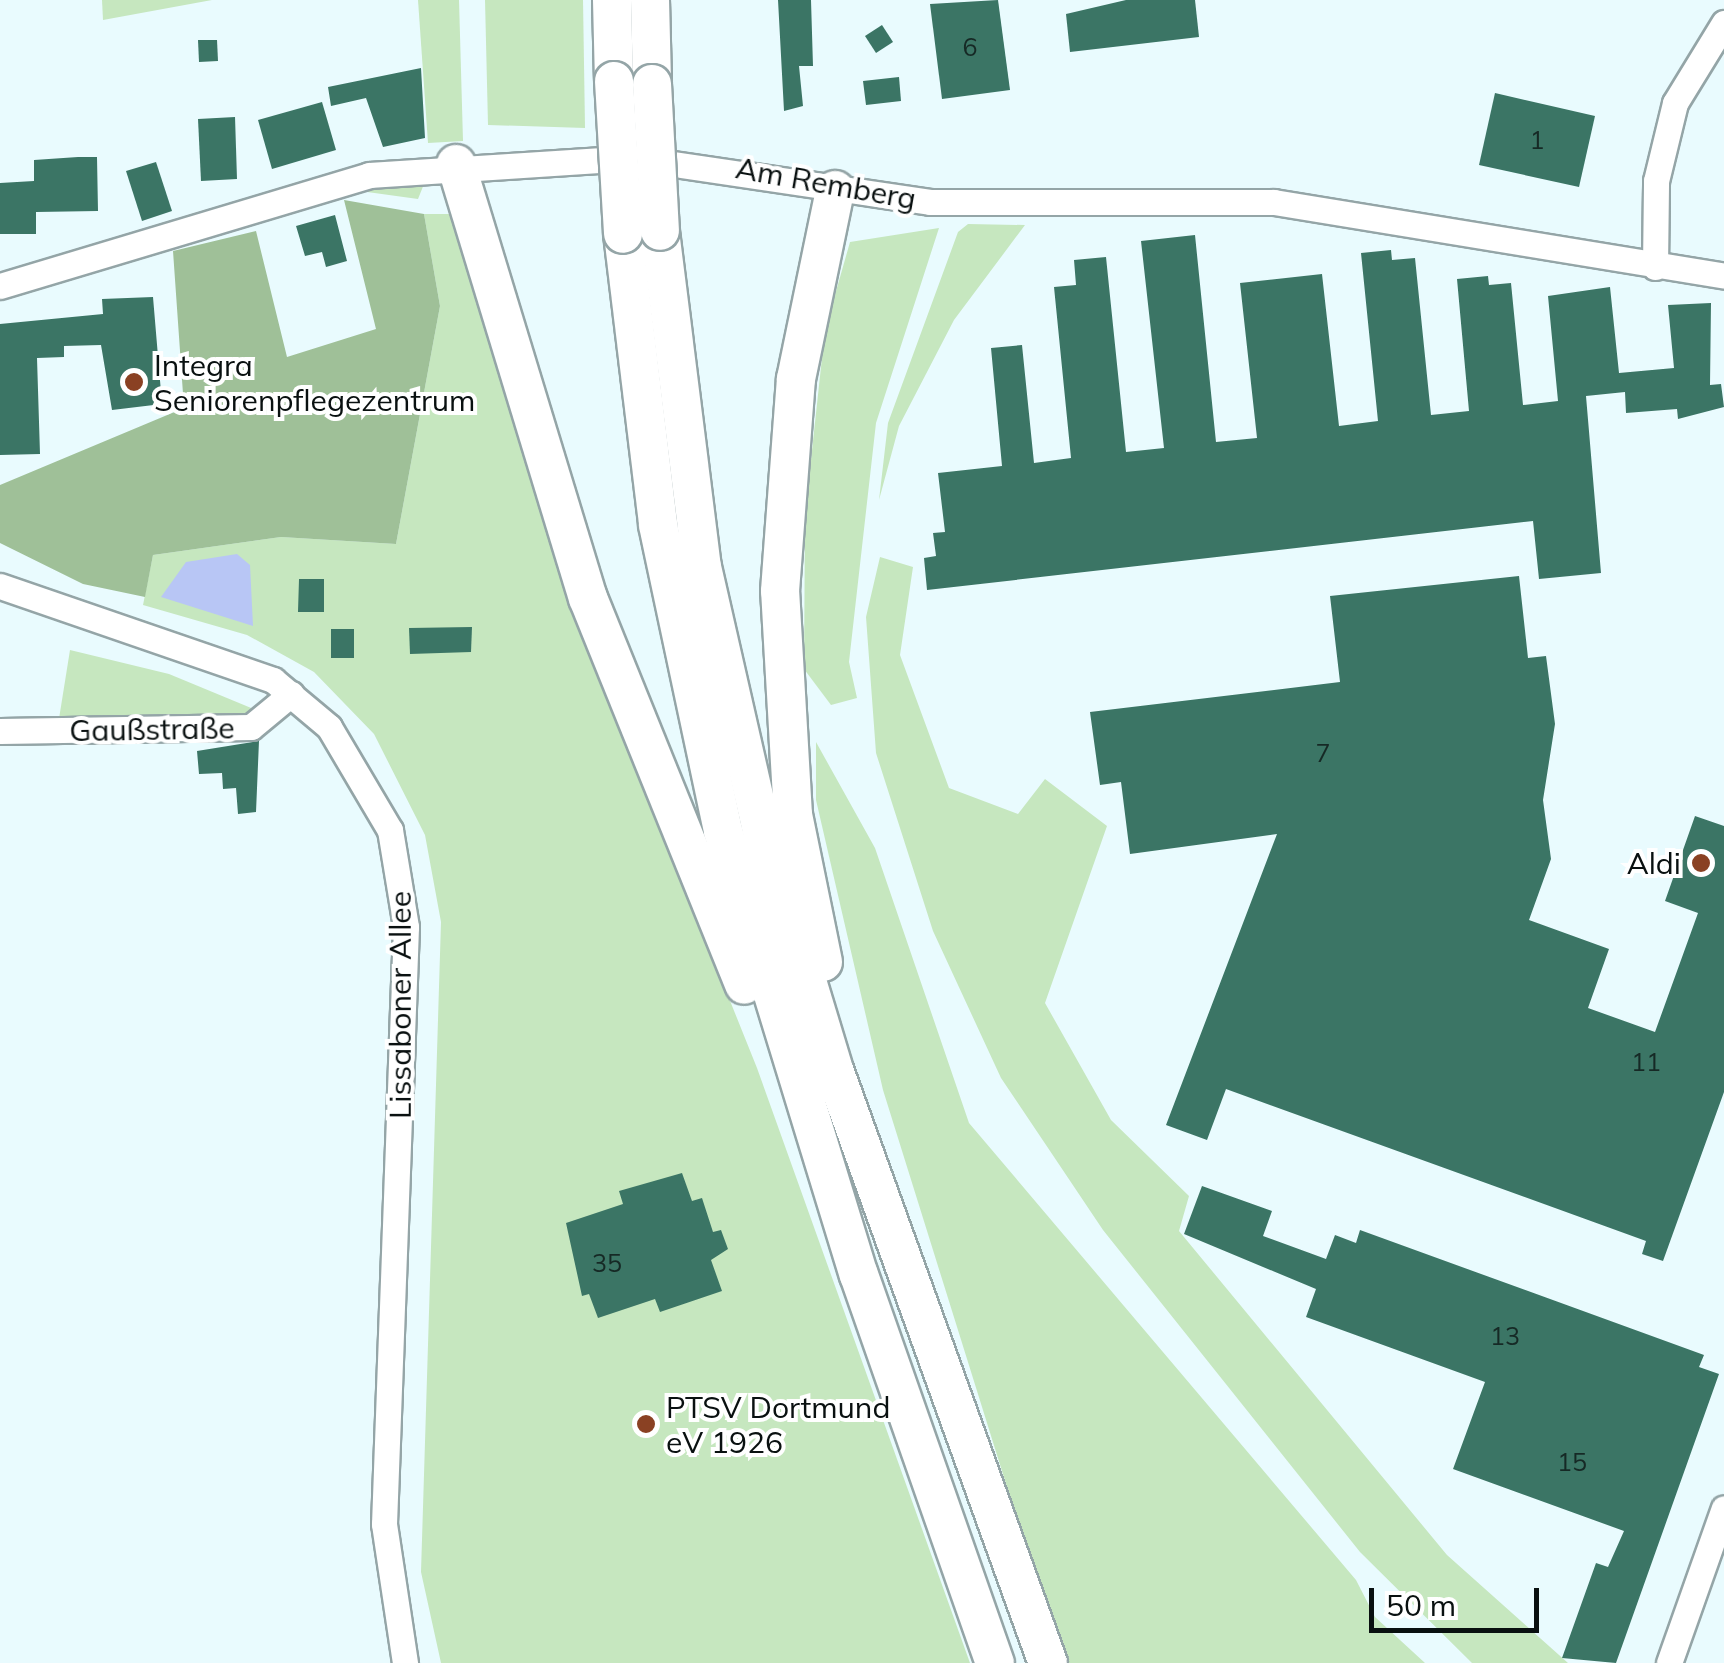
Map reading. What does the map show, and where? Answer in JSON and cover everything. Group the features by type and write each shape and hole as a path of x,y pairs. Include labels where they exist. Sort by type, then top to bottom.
{"highway":[{"path":"612,0 614,81 737,737 790,934 1048,1663"},
{"path":"650,0 652,84 641,233 645,443 692,700 760,960 859,1275 996,1663"},
{"path":"456,164 588,598 859,1275"},
{"path":"835,190 805,312 789,436 781,667 806,886 870,1159"}],"street":[{"path":"1655,267 1656,180 1674,103 1724,23"},
{"name":"Am Remberg","path":"0,286 306,192 456,164 673,158 835,190 1015,203 1292,204 1724,276"},
{"name":"Lissaboner Allee","path":"0,586 89,624 202,649 291,694 329,726 374,791 404,894 384,1524 405,1663"},
{"name":"Gaußstraße","path":"0,731 251,727 291,694"},
{"path":"1669,1663 1715,1563 1724,1508"}],"green space":[{"path":"102,0 212,0 103,20"},
{"path":"418,0 459,0 463,141 428,143"},
{"path":"485,0 583,0 585,128 488,125"},
{"path":"424,184 418,199 360,191 393,186"},
{"path":"344,200 424,214 440,306 396,544 281,537 153,555 145,597 83,584 0,543 0,485 184,408 173,251 256,231 287,357 376,329"},
{"path":"424,214 456,214 568,597 757,1068 970,1663 441,1663 421,1572 441,922 425,835 374,734 314,672 247,635 143,605 153,555 281,537 396,544 440,306"},
{"path":"968,224 1025,225 954,320 899,426 879,500 888,423 958,232"},
{"path":"939,228 876,423 849,662 857,698 831,705 804,669 805,515 825,330 850,242"},
{"path":"880,557 913,567 900,655 949,788 1018,814 1045,779 1107,826 1045,1003 1111,1120 1189,1196 1179,1231 1447,1555 1568,1663 1472,1663 1360,1552 1103,1230 1001,1078 933,931 876,753 866,617"},
{"path":"70,650 169,674 261,712 58,725"},
{"path":"816,742 875,848 969,1123 1356,1580 1375,1617 1425,1663 1062,1663 883,1090 816,800"}],"water":[{"path":"237,554 250,565 253,626 161,597 186,562"}],"building":[{"path":"778,0 811,0 813,66 799,66 803,106 784,111"},
{"path":"998,0 1010,90 942,99 930,4"},
{"path":"1126,0 1195,0 1199,37 1070,52 1066,14"},
{"path":"882,25 893,42 876,53 865,36"},
{"path":"198,40 217,40 218,61 199,62"},
{"path":"421,68 425,138 383,147 366,98 331,106 328,87"},
{"path":"899,77 901,101 866,105 863,81"},
{"path":"1495,93 1595,116 1579,187 1479,165"},
{"path":"322,102 336,150 272,169 258,120"},
{"path":"235,117 237,179 201,181 198,119"},
{"path":"97,157 98,211 36,212 36,234 0,234 0,183 34,181 34,160"},
{"path":"156,162 172,211 142,221 126,171"},
{"path":"335,215 347,261 326,267 322,252 305,256 296,226"},
{"path":"1195,235 1216,442 1257,438 1240,283 1322,274 1339,426 1378,421 1361,253 1391,250 1392,260 1415,258 1431,415 1469,411 1457,279 1488,276 1489,285 1511,283 1523,405 1558,401 1548,296 1610,287 1619,373 1674,368 1668,305 1711,303 1710,385 1721,384 1724,407 1678,419 1677,409 1626,413 1625,392 1586,396 1601,573 1539,579 1533,521 927,590 924,558 936,556 933,533 945,532 938,473 1002,466 991,348 1022,345 1034,463 1071,458 1054,287 1076,285 1074,260 1106,257 1126,452 1164,448 1141,241"},
{"name":"Integra Seniorenpflegezentrum","path":"153,297 162,404 112,410 101,345 64,346 64,357 37,358 40,454 0,455 0,324 103,314 102,299"},
{"path":"1519,576 1528,658 1546,656 1555,724 1543,800 1551,859 1529,920 1609,949 1588,1008 1655,1032 1698,913 1665,901 1695,816 1724,826 1724,1092 1663,1261 1642,1254 1646,1241 1226,1089 1207,1140 1166,1125 1277,834 1130,854 1121,782 1100,785 1090,712 1340,682 1330,596"},
{"path":"299,579 324,579 324,612 298,612"},
{"path":"472,627 471,652 410,654 409,628"},
{"path":"331,629 354,629 354,658 331,658"},
{"path":"259,741 256,812 238,814 236,788 223,789 222,773 199,774 197,751"},
{"path":"682,1173 692,1201 702,1198 713,1232 721,1230 728,1249 711,1260 722,1291 660,1312 655,1299 598,1318 589,1294 582,1296 566,1223 623,1204 619,1191"},
{"path":"1202,1186 1272,1211 1263,1236 1326,1259 1335,1235 1356,1243 1360,1230 1704,1355 1699,1367 1719,1374 1616,1663 1562,1658 1596,1563 1608,1567 1624,1531 1453,1469 1485,1382 1306,1317 1316,1289 1184,1234"}],"place":[{"name":"Integra Seniorenpflegezentrum","path":"134,382"},
{"name":"Aldi","path":"1701,863"},
{"name":"PTSV Dortmund eV 1926","path":"646,1424"}]}
